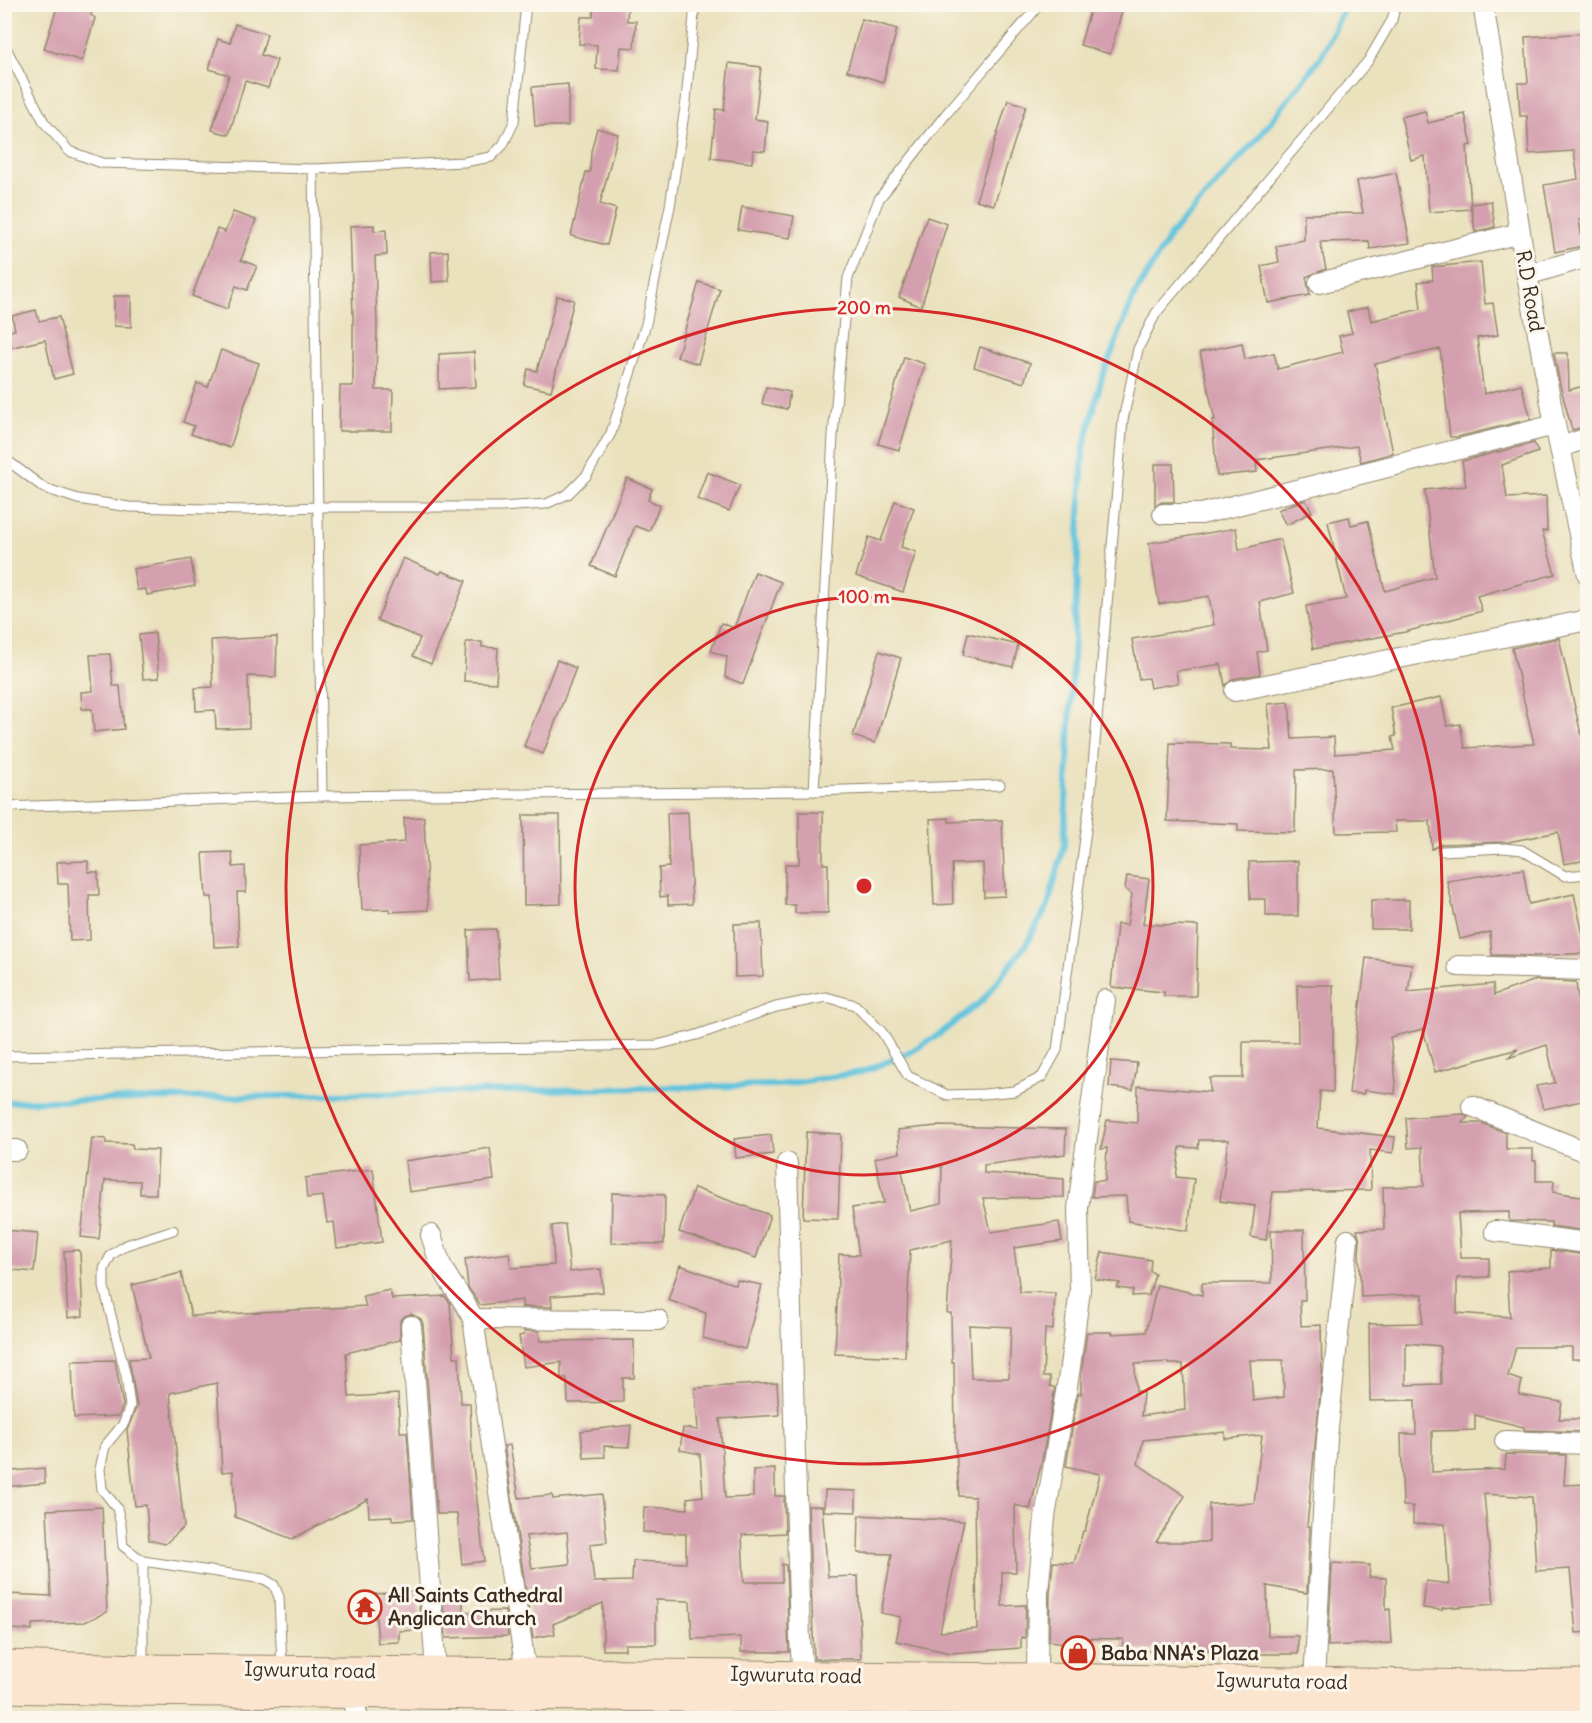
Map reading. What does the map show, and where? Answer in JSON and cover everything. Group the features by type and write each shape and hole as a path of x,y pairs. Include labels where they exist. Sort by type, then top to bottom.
{"main road":[{"name":"Igwuruta road","path":"4,1664 143,1668 526,1672 796,1698"},
{"name":"Igwuruta road","path":"1313,1702 1587,1683"},
{"name":"Igwuruta road","path":"4,1689 355,1707 796,1698 1587,1704"}],"street":[{"name":"R.D Road","path":"1483,4 1527,275 1587,575"},
{"path":"1319,283 1520,233"},
{"path":"1527,275 1587,257"},
{"path":"1163,514 1201,514 1555,424"},
{"path":"1560,447 1587,438"},
{"path":"1235,691 1587,620"},
{"path":"1458,966 1587,970"},
{"path":"1039,1699 1038,1592 1045,1518 1069,1374 1080,1290 1078,1208 1105,1000"},
{"path":"1472,1106 1587,1153"},
{"path":"787,1163 800,1640 796,1698"},
{"path":"1496,1231 1587,1243"},
{"path":"431,1235 441,1265 466,1303 473,1319 526,1672"},
{"path":"1313,1702 1327,1438 1348,1240"},
{"path":"473,1319 658,1320"},
{"path":"411,1326 436,1671"},
{"path":"1505,1442 1587,1444"}],"lane":[{"path":"4,44 44,122 69,151 102,163 313,169 464,162 491,157 503,145 514,122 526,4"},
{"path":"4,458 44,488 78,499 114,506 246,510 318,507 437,508 546,504 568,494 587,475 610,433 646,324 672,194 686,101 695,4"},
{"path":"814,791 833,435 848,278 879,199 946,114 1040,4"},
{"path":"4,1056 657,1045 697,1035 776,1007 826,998 855,1005 882,1032 908,1076 947,1095 1015,1091 1042,1077 1057,1050 1090,800 1123,420 1138,349 1156,312 1368,60 1392,20 1396,4"},
{"path":"313,169 322,796"},
{"path":"4,807 322,796 814,791 1000,785"},
{"path":"1442,851 1505,848 1522,850 1565,876 1587,874"},
{"path":"173,1230 126,1245 111,1255 104,1269 104,1287 126,1376 130,1407 124,1423 105,1446 100,1469 102,1489 117,1508 123,1546 143,1562 264,1579 274,1585 279,1597 282,1670"},
{"path":"143,1562 143,1668"}],"building":[{"path":"58,4 94,4 91,15 95,18 82,61 44,49"},
{"path":"594,4 628,4 627,21 636,21 634,48 621,47 619,70 596,69 597,45 579,44 581,17 593,17"},
{"path":"1092,4 1124,4 1110,54 1080,45"},
{"path":"862,19 897,29 883,82 847,71"},
{"path":"235,24 267,34 261,55 277,60 268,88 245,81 229,135 212,130 229,75 209,69 218,39 230,43"},
{"path":"1587,33 1587,219 1579,220 1583,246 1555,252 1544,185 1578,179 1574,151 1529,154 1527,116 1520,116 1518,83 1528,83 1525,37"},
{"path":"729,63 761,67 755,119 768,121 765,151 753,150 752,163 711,158 716,109 724,110"},
{"path":"568,84 568,126 535,126 532,87"},
{"path":"1008,100 1026,106 994,205 976,200"},
{"path":"1425,111 1428,123 1465,114 1472,145 1467,146 1471,209 1429,212 1425,156 1411,160 1401,117"},
{"path":"597,128 618,134 600,204 616,209 607,245 571,236 586,172 590,172 591,152"},
{"path":"1396,173 1410,243 1370,249 1369,241 1320,242 1326,269 1306,277 1310,295 1268,303 1261,266 1279,262 1276,246 1304,240 1304,214 1363,213 1357,181"},
{"path":"1491,201 1495,227 1475,232 1471,204"},
{"path":"742,207 794,216 790,238 738,230"},
{"path":"233,212 256,220 241,260 257,266 247,290 236,286 227,309 192,296 217,229 225,232"},
{"path":"927,217 947,224 921,307 899,297"},
{"path":"374,225 374,231 386,230 387,255 375,256 376,390 393,390 392,431 339,431 340,386 353,386 350,226"},
{"path":"448,251 449,281 432,282 431,252"},
{"path":"1481,262 1485,304 1493,303 1498,335 1477,338 1484,394 1521,384 1531,419 1450,437 1440,349 1375,364 1393,453 1361,462 1357,446 1256,460 1257,472 1217,476 1212,420 1215,420 1200,352 1242,343 1245,359 1274,353 1278,369 1343,352 1339,336 1352,333 1347,312 1368,307 1371,321 1421,309 1418,282 1433,280 1432,267"},
{"path":"699,282 720,289 698,364 677,357"},
{"path":"114,296 131,296 131,327 114,326"},
{"path":"557,296 574,300 551,391 524,385 528,369 537,371"},
{"path":"36,310 39,321 59,317 73,374 54,379 45,340 4,349 4,332 15,330 12,316"},
{"path":"980,347 1030,363 1024,383 974,367"},
{"path":"221,350 259,363 230,448 191,434 194,426 183,422 197,383 208,387"},
{"path":"474,352 476,387 439,389 439,354"},
{"path":"1554,353 1568,353 1569,390 1587,385 1587,426 1572,430"},
{"path":"904,357 925,364 899,450 878,444"},
{"path":"766,387 790,392 787,409 762,404"},
{"path":"1534,443 1538,452 1502,465 1507,498 1546,496 1547,531 1542,531 1555,574 1477,596 1482,611 1405,632 1313,649 1306,606 1346,599 1328,522 1349,517 1351,525 1368,521 1385,591 1435,577 1425,490 1466,486 1462,461"},
{"path":"1155,464 1173,464 1174,502 1162,502 1155,506"},
{"path":"707,472 740,485 729,511 697,499"},
{"path":"627,478 652,489 648,500 660,505 649,531 635,526 615,576 591,566"},
{"path":"1306,500 1312,512 1286,525 1278,510"},
{"path":"895,501 914,508 901,547 916,552 903,592 856,576 869,537 881,541"},
{"path":"1236,528 1239,550 1280,539 1294,593 1260,602 1267,650 1257,652 1260,674 1233,679 1225,686 1221,664 1176,671 1178,683 1150,688 1148,678 1139,679 1132,639 1214,625 1209,596 1159,604 1149,543"},
{"path":"403,558 440,574 442,571 466,581 431,664 413,656 420,638 377,620"},
{"path":"191,559 195,586 147,595 146,589 137,590 133,569"},
{"path":"755,572 781,582 743,684 725,677 727,657 711,651 721,623 734,628"},
{"path":"155,633 159,678 143,679 139,635"},
{"path":"968,633 1018,645 1013,667 963,655"},
{"path":"277,637 276,677 248,676 249,728 216,729 215,710 196,711 195,688 213,687 211,640"},
{"path":"1559,638 1587,760 1587,860 1564,864 1558,832 1508,842 1442,844 1432,849 1430,821 1395,821 1396,832 1336,833 1333,769 1296,770 1295,832 1238,831 1238,824 1167,821 1170,743 1230,744 1230,749 1272,750 1268,704 1289,702 1292,739 1334,737 1335,754 1395,750 1392,737 1396,736 1391,708 1441,697 1447,726 1460,724 1465,748 1534,744 1512,648"},
{"path":"466,642 482,642 482,647 498,648 496,683 464,681"},
{"path":"879,651 901,658 875,743 853,736"},
{"path":"110,654 113,686 120,686 124,729 94,732 92,709 82,709 81,692 93,691 90,655"},
{"path":"557,660 576,668 543,754 524,746"},
{"path":"688,812 692,904 668,905 668,896 660,897 659,868 669,867 667,813"},
{"path":"799,812 823,812 823,864 828,864 828,913 795,913 795,905 785,905 785,864 799,864"},
{"path":"523,815 560,815 561,904 524,905"},
{"path":"424,817 428,910 390,912 390,909 362,910 359,845 405,842 404,818"},
{"path":"949,818 949,822 1002,820 1005,896 984,897 983,863 952,864 953,904 934,905 930,819"},
{"path":"232,852 233,867 245,866 246,892 237,892 239,946 214,947 212,897 206,897 203,853"},
{"path":"88,861 88,872 98,872 99,895 89,895 90,940 70,941 68,884 58,884 57,862"},
{"path":"1298,861 1298,916 1266,916 1266,899 1250,899 1249,862"},
{"path":"1523,869 1529,904 1574,894 1587,953 1537,956 1492,955 1490,932 1460,939 1447,881"},
{"path":"1127,876 1149,879 1143,924 1198,926 1196,996 1164,996 1164,992 1111,987 1117,924 1127,925 1132,894 1125,889"},
{"path":"1371,900 1409,900 1409,929 1371,929"},
{"path":"761,923 763,976 735,977 734,924"},
{"path":"496,929 499,979 470,981 468,930"},
{"path":"1366,958 1412,964 1408,992 1493,984 1494,995 1536,980 1576,982 1581,1026 1587,1024 1587,1100 1544,1109 1536,1086 1555,1083 1547,1045 1508,1058 1518,1049 1435,1072 1423,1029 1390,1037 1396,1081 1395,1094 1364,1090 1364,1094 1349,1093"},
{"path":"1297,985 1333,985 1333,1092 1320,1091 1318,1128 1395,1137 1393,1153 1370,1150 1371,1190 1273,1192 1266,1240 1251,1237 1255,1206 1220,1201 1228,1140 1199,1140 1198,1148 1180,1147 1176,1177 1194,1179 1188,1231 1128,1221 1126,1196 1092,1197 1094,1181 1105,1181 1107,1148 1101,1149 1107,1120 1137,1123 1138,1086 1210,1092 1210,1078 1243,1078 1243,1042 1298,1042"},
{"path":"1111,1061 1137,1063 1133,1090 1109,1087"},
{"path":"1463,1114 1468,1117 1462,1123 1482,1123 1506,1133 1506,1149 1533,1149 1533,1161 1536,1161 1536,1181 1554,1181 1553,1192 1587,1197 1587,1231 1551,1226 1551,1222 1509,1221 1509,1212 1458,1213 1461,1258 1489,1258 1489,1277 1457,1278 1457,1313 1510,1317 1507,1271 1551,1268 1551,1250 1587,1255 1587,1359 1572,1359 1572,1347 1516,1347 1508,1376 1522,1381 1519,1395 1562,1402 1559,1419 1587,1419 1587,1432 1524,1430 1524,1427 1475,1415 1475,1430 1432,1431 1432,1472 1505,1469 1506,1454 1566,1455 1564,1485 1587,1484 1587,1632 1576,1633 1570,1569 1536,1571 1532,1497 1484,1494 1494,1604 1442,1608 1442,1610 1423,1608 1426,1581 1449,1584 1445,1524 1413,1524 1413,1506 1403,1506 1401,1434 1416,1434 1415,1400 1370,1401 1369,1324 1422,1323 1423,1294 1361,1297 1360,1241 1357,1230 1384,1229 1383,1187 1424,1186 1422,1147 1408,1148 1406,1118","holes":["1406,1343 1440,1346 1441,1384 1406,1385"]},
{"path":"937,1126 1066,1129 1065,1154 984,1165 984,1173 1064,1179 1064,1197 983,1198 991,1232 1059,1222 1062,1241 1014,1248 1020,1292 1055,1293 1053,1330 1045,1329 1043,1377 1050,1377 1050,1386 1055,1388 1042,1461 1030,1509 1015,1505 1016,1572 1002,1572 1002,1606 1026,1605 1025,1638 1021,1637 1021,1648 950,1653 896,1641 901,1617 881,1613 892,1554 858,1553 859,1515 964,1521 940,1632 977,1629 975,1497 959,1496 951,1313 947,1313 952,1240 910,1250 905,1357 835,1354 839,1254 859,1255 852,1208 884,1203 875,1158 900,1153 898,1130","holes":["942,1166 941,1204 910,1211 902,1171","969,1325 1011,1327 1009,1378 971,1378"]},
{"path":"806,1132 841,1134 838,1219 803,1218"},
{"path":"771,1135 773,1154 736,1158 734,1139"},
{"path":"92,1138 106,1139 106,1143 132,1144 133,1149 158,1150 156,1194 140,1194 140,1181 105,1180 99,1239 81,1237"},
{"path":"490,1148 494,1180 409,1192 405,1161"},
{"path":"373,1169 382,1242 337,1248 334,1222 327,1223 323,1196 307,1198 305,1178"},
{"path":"694,1188 770,1215 756,1258 679,1232"},
{"path":"612,1193 665,1195 664,1244 611,1243"},
{"path":"565,1224 570,1272 601,1269 603,1292 551,1296 552,1307 522,1307 522,1300 480,1305 468,1287 465,1259 509,1253 511,1268 554,1265 552,1226"},
{"path":"4,1230 38,1233 34,1272 4,1269"},
{"path":"1271,1230 1304,1230 1305,1300 1300,1300 1301,1326 1321,1325 1322,1375 1307,1526 1310,1526 1307,1593 1267,1586 1268,1636 1298,1636 1298,1654 1216,1654 1216,1650 1123,1651 1123,1639 1066,1638 1066,1643 1049,1641 1053,1562 1074,1563 1100,1474 1066,1466 1078,1393 1081,1394 1087,1332 1112,1332 1112,1334 1146,1332 1157,1285 1202,1295 1202,1283 1272,1283","holes":["1250,1360 1283,1360 1284,1397 1253,1401","1168,1362 1168,1364 1183,1364 1185,1410 1141,1416 1143,1392 1136,1391 1135,1364","1225,1432 1225,1439 1262,1435 1254,1503 1209,1504 1209,1542 1156,1542 1185,1496 1138,1464 1143,1440"]},
{"path":"78,1250 83,1316 68,1318 64,1251"},
{"path":"1102,1252 1151,1260 1150,1271 1155,1274 1149,1295 1132,1296 1133,1290 1117,1288 1120,1283 1095,1279"},
{"path":"680,1265 736,1285 737,1280 762,1285 745,1349 703,1338 706,1313 668,1300"},
{"path":"181,1273 191,1316 366,1306 363,1296 390,1290 392,1299 445,1296 450,1303 454,1357 459,1357 461,1403 470,1403 472,1457 484,1561 462,1564 457,1514 437,1514 423,1325 421,1319 411,1314 400,1321 400,1340 346,1353 349,1397 398,1394 400,1432 407,1432 413,1519 392,1520 392,1516 369,1517 368,1499 292,1539 235,1517 233,1471 222,1472 217,1383 170,1393 184,1527 165,1544 149,1540 146,1505 135,1506 127,1430 137,1406 129,1359 149,1358 132,1285"},
{"path":"524,1331 539,1331 540,1341 634,1340 634,1378 623,1378 623,1402 568,1403 567,1378 561,1378 561,1362 524,1367 519,1336 524,1335"},
{"path":"115,1360 123,1405 119,1416 74,1418 72,1361"},
{"path":"777,1383 779,1415 720,1419 725,1498 753,1497 753,1470 775,1469 775,1496 784,1496 785,1533 742,1535 744,1582 782,1582 782,1564 786,1565 789,1652 741,1652 741,1637 692,1639 690,1601 656,1600 656,1644 625,1644 625,1650 603,1650 603,1603 553,1624 555,1634 533,1638 504,1446 510,1445 519,1498 552,1495 553,1499 602,1494 607,1542 590,1544 594,1582 632,1581 633,1561 686,1563 686,1534 643,1532 644,1507 688,1509 687,1498 703,1496 700,1454 680,1450 683,1428 698,1430 695,1388","holes":["567,1532 570,1564 532,1568 526,1536"]},
{"path":"631,1425 629,1447 604,1446 605,1457 584,1458 581,1431"},
{"path":"44,1468 45,1483 4,1487 4,1472"},
{"path":"825,1490 856,1491 856,1512 824,1511"},
{"path":"808,1506 822,1506 828,1577 858,1576 861,1659 814,1659"},
{"path":"102,1507 107,1612 85,1622 32,1624 32,1630 6,1629 7,1594 51,1596 47,1510"},
{"path":"1332,1563 1370,1565 1369,1577 1386,1578 1386,1610 1390,1609 1392,1643 1328,1646"},
{"path":"418,1591 421,1630 399,1631 399,1642 378,1643 374,1594"},
{"path":"463,1591 463,1612 505,1611 508,1636 446,1638 442,1592"}],"waterway":[{"path":"4,1102 779,1085 862,1072 909,1053 941,1033 983,1000 1025,946 1048,906 1064,845 1083,451 1102,377 1135,294 1171,234 1257,139 1321,57 1346,4"}],"place":[{"name":"All Saints Cathedral Anglican Church","path":"365,1607"},
{"name":"Baba NNA's Plaza","path":"1078,1653"}]}
